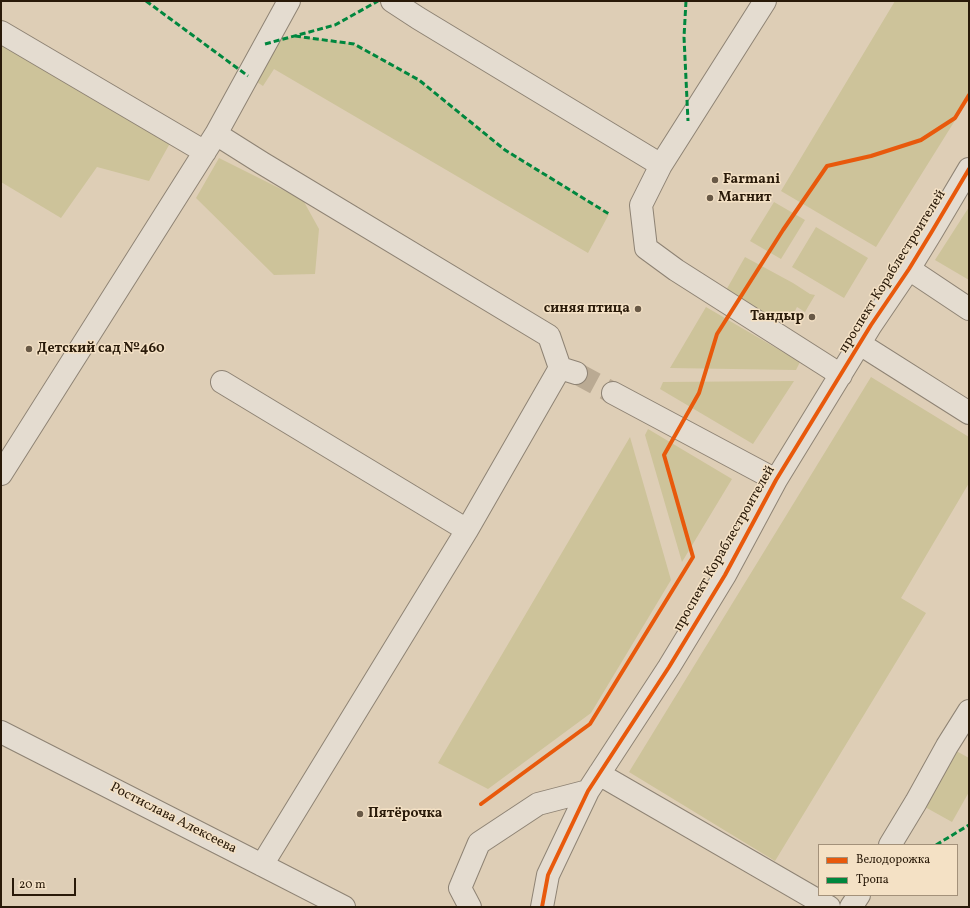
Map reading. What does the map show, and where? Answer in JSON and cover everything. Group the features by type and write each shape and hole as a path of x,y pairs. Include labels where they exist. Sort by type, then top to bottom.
{"street":[{"path":"1,474 211,143 289,1"},
{"path":"392,1 424,22 661,165"},
{"path":"765,1 661,165 641,205 646,248 676,270 841,375"},
{"path":"1,32 211,143 262,163 549,336 568,370 262,864"},
{"name":"проспект Кораблестроителей","path":"542,907 548,875 594,782 669,667 725,574 776,480 871,325 909,269 969,169"},
{"path":"909,269 969,309"},
{"path":"860,344 969,413"},
{"path":"222,382 468,530"},
{"path":"613,393 776,480"},
{"path":"891,844 969,711"},
{"name":"Ростислава Алексеева","path":"4,740 262,864 344,907"},
{"path":"470,907 460,888 479,843 538,804 594,782 829,907"},
{"path":"851,907 858,896"}],"shaded area":[{"path":"895,1 969,1 969,98 876,247 781,191"},
{"path":"1,19 179,127 149,181 97,167 61,218 1,182"},
{"path":"295,36 354,44 419,80 505,150 609,214 588,253 274,69 263,86 248,76 265,44"},
{"path":"219,158 303,200 319,229 315,274 274,275 196,198"},
{"path":"774,202 805,220 781,259 750,241"},
{"path":"969,207 969,280 935,260"},
{"path":"816,227 868,258 844,298 792,267"},
{"path":"745,257 810,294 815,295 805,312 797,307 795,311 769,316 725,292"},
{"path":"706,307 800,362 796,370 670,368"},
{"path":"871,377 969,437 969,483 901,598 926,613 775,861 629,772"},
{"path":"794,381 753,444 660,389 663,382"},
{"path":"648,429 732,479 682,562 645,435"},
{"path":"630,437 671,580 591,713 488,789 438,763"},
{"path":"947,746 969,758 969,792 952,822 916,802"}],"tunnel":[{"path":"576,373 613,393"}],"marked path":[{"path":"146,1 248,76"},
{"path":"265,44 335,25 378,1"},
{"path":"686,1 684,37 688,121"},
{"path":"295,36 354,44 419,80 505,150 609,214"},
{"path":"938,844 969,825"}],"cycle path":[{"path":"481,804 590,724 693,557 664,455 699,393 717,334 783,230 827,166 871,156 921,140 955,118 969,95"},
{"path":"542,907 548,875 588,791 669,667 725,575 776,480 871,325 909,269 969,169"}],"place":[{"name":"Farmani","path":"715,180"},
{"name":"Магнит","path":"710,198"},
{"name":"синяя птица","path":"638,309"},
{"name":"Тандыр","path":"812,317"},
{"name":"Детский сад №460","path":"29,349"},
{"name":"Пятёрочка","path":"360,814"}]}
